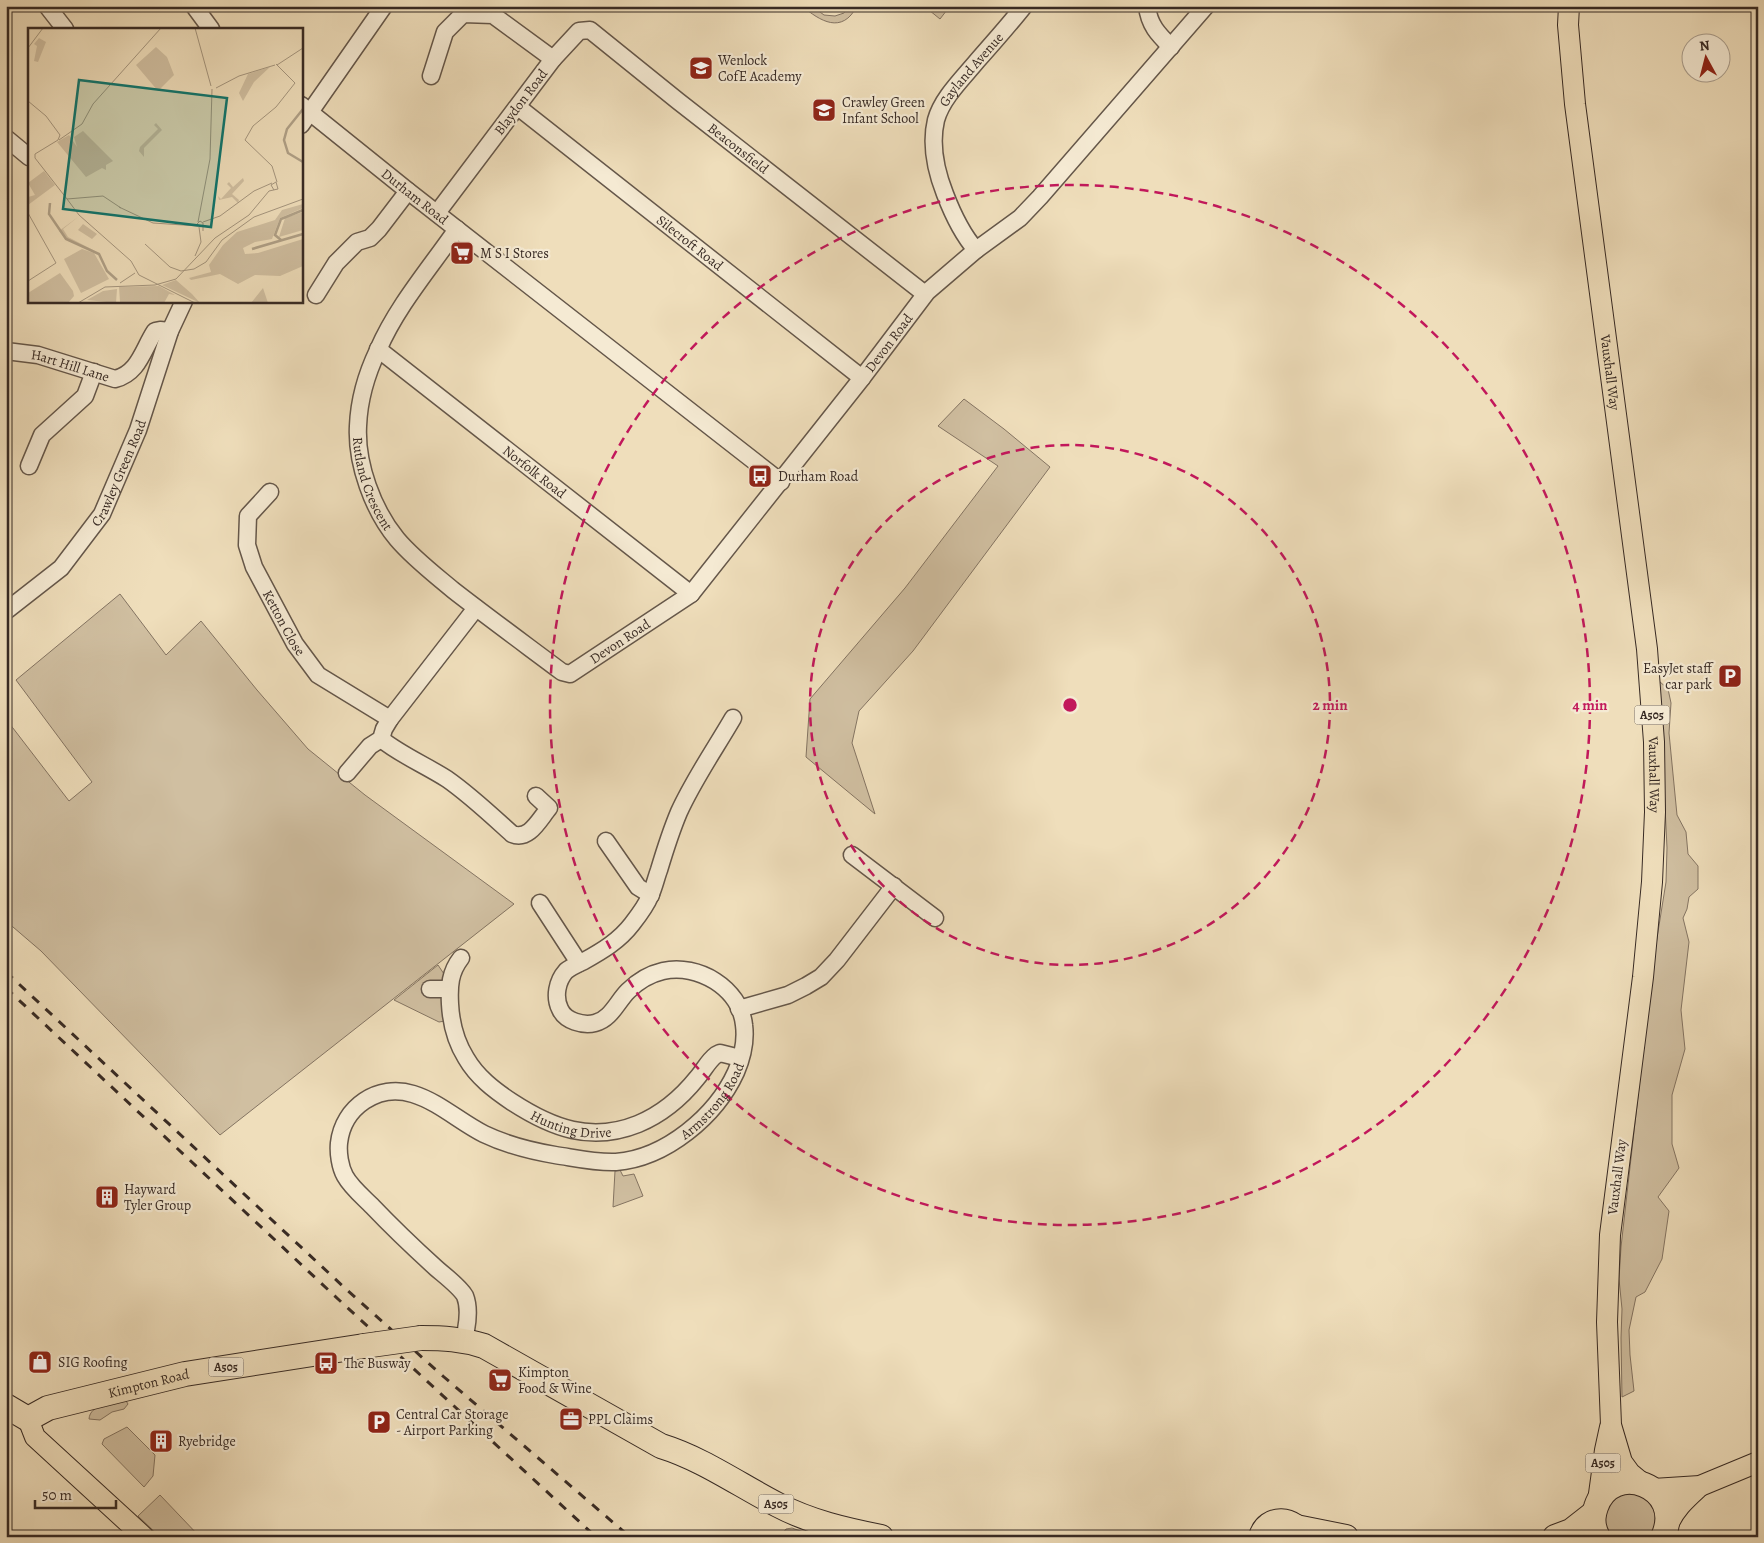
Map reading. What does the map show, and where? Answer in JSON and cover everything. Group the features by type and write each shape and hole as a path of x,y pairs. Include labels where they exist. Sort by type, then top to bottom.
{"highway":[{"name":"Kimpton Road","path":"421,1338 433,1330 448,1328 466,1330 488,1338 621,1408 668,1436 680,1452"},
{"name":"Kimpton Road","path":"28,1419 48,1408 185,1374 421,1338 466,1340 484,1346 661,1446 680,1452 780,1506 820,1523 881,1537"},
{"path":"6,1406 28,1419"},
{"path":"1555,1537 1571,1531 1596,1507 1604,1493 1612,1487 1632,1482 1647,1486 1660,1496 1668,1514 1666,1531"},
{"path":"1596,1507 1594,1524 1598,1537"},
{"path":"1259,1535 1268,1525 1276,1521 1287,1521 1299,1532 1346,1537"}],"main road":[{"name":"Vauxhall Way","path":"1569,6 1569,41 1575,104 1647,649 1654,742 1655,812 1652,882 1643,977 1607,1272 1611,1425 1622,1462 1630,1473 1647,1486"},
{"path":"28,1419 35,1436 144,1537"},
{"name":"Vauxhall Way","path":"1596,1507 1611,1425"},
{"path":"1666,1531 1672,1514 1700,1486 1758,1462"},
{"path":"1647,1486 1700,1486"}],"street":[{"path":"47,6 64,28"},
{"path":"194,6 210,28"},
{"name":"Gayland Avenue","path":"976,250 957,223 941,184 934,157 934,136 937,119 953,90 1024,6"},
{"path":"1147,6 1148,19 1160,36 1171,47"},
{"name":"Devon Road","path":"570,674 691,594 781,482 925,294 976,250 1020,218 1206,6"},
{"path":"304,114 377,9"},
{"name":"Blaydon Road","path":"431,76 445,32 463,14 493,15 553,59 437,213"},
{"name":"Beaconsfield","path":"553,59 579,32 590,30 691,112 925,294"},
{"name":"Silecroft Road","path":"518,107 862,378"},
{"name":"Durham Road","path":"304,114 437,213 781,482"},
{"path":"6,138 28,156"},
{"path":"316,295 336,263 357,242 370,238 408,191"},
{"name":"Rutland Crescent","path":"457,229 398,313 378,349 364,385 358,427 362,468 374,504 396,538 425,567 476,608 562,672 570,674"},
{"name":"Crawley Green Road","path":"6,611 61,568 102,514 138,430 170,331 184,302"},
{"name":"Hart Hill Lane","path":"6,351 38,355 115,379 134,369 155,331 170,331"},
{"name":"Norfolk Road","path":"378,349 691,594"},
{"path":"29,466 42,434 85,396 94,372"},
{"name":"Ketton Close","path":"270,492 248,516 247,545 254,567 295,644 318,675 390,719"},
{"path":"347,773 370,746 381,739 390,719 476,608"},
{"name":"Armstrong Road","path":"466,1330 468,1318 464,1295 398,1233 344,1175 338,1146 342,1130 356,1108 374,1095 399,1091 430,1101 485,1134 520,1148 602,1162 620,1162 656,1150 674,1141 699,1123 726,1091 740,1058 744,1039 744,1022 739,1009 728,992 712,979 693,970 662,971 647,976 629,990 609,1016 598,1023 588,1024 578,1023 566,1017 560,1009 557,986 567,971 621,936 640,914 651,895 680,809 733,718"},
{"path":"381,739 402,754 448,780 467,794 512,834 517,836 529,832 549,808 536,796"},
{"path":"606,842 638,887 651,895"},
{"path":"852,855 935,918"},
{"path":"739,1009 788,995 821,977 894,886"},
{"path":"540,903 579,963"},
{"name":"Hunting Drive","path":"461,958 455,965 449,988 451,1015 457,1042 466,1059 476,1072 502,1096 552,1125 597,1132 618,1130 637,1124 669,1107 688,1089 716,1054 720,1053 740,1058"},
{"path":"430,989 449,988"}],"shaded area":[{"path":"802,6 812,6 824,15 835,16 844,13 849,6 857,6 851,15 838,23 823,20"},
{"path":"924,6 950,6 940,19"},
{"path":"964,399 1050,467 913,651 859,711 852,743 875,814 806,757 810,699 905,588 998,466 938,426"},
{"path":"120,594 166,655 201,621 308,749 365,795 514,904 220,1135 41,951 6,921 6,719 69,801 92,782 16,680"},
{"path":"1659,681 1668,689 1671,703 1669,733 1677,815 1686,832 1688,854 1698,866 1698,889 1689,897 1683,918 1689,942 1681,1010 1685,1049 1672,1095 1672,1144 1679,1168 1658,1197 1669,1211 1662,1259 1645,1292 1636,1297 1629,1330 1634,1391 1622,1397 1622,1309 1619,1279 1621,1247 1653,963 1666,882 1667,848"},
{"path":"438,965 444,974 445,1021 439,1022 394,1000"},
{"path":"620,1170 623,1176 634,1174 643,1196 613,1207 615,1171"},
{"path":"125,1399 128,1404 124,1409 112,1412 100,1420 89,1419 93,1410 98,1407"},
{"path":"127,1427 155,1455 153,1476 144,1487 102,1444 104,1439"},
{"path":"1620,1494 1642,1494 1656,1510 1654,1531 1649,1537 1613,1537 1608,1531 1605,1525 1605,1514"},
{"path":"160,1495 200,1537 160,1537 138,1516"},
{"path":"792,1528 817,1537 784,1537 783,1533 786,1529"}],"railway":[{"path":"6,972 347,1290 444,1377 630,1537"},
{"path":"6,988 338,1299 596,1537"}],"place":[{"name":"Wenlock CofE Academy","path":"701,68"},
{"name":"Crawley Green Infant School","path":"824,110"},
{"name":"M S I Stores","path":"462,253"},
{"name":"Durham Road","path":"760,476"},
{"name":"EasyJet staff car park","path":"1730,676"},
{"name":"Hayward Tyler Group","path":"107,1197"},
{"name":"SIG Roofing","path":"40,1362"},
{"name":"The Busway","path":"326,1363"},
{"name":"Kimpton Food & Wine","path":"500,1380"},
{"name":"PPL Claims","path":"571,1419"},
{"name":"Central Car Storage - Airport Parking","path":"379,1422"},
{"name":"Ryebridge","path":"161,1441"}]}
